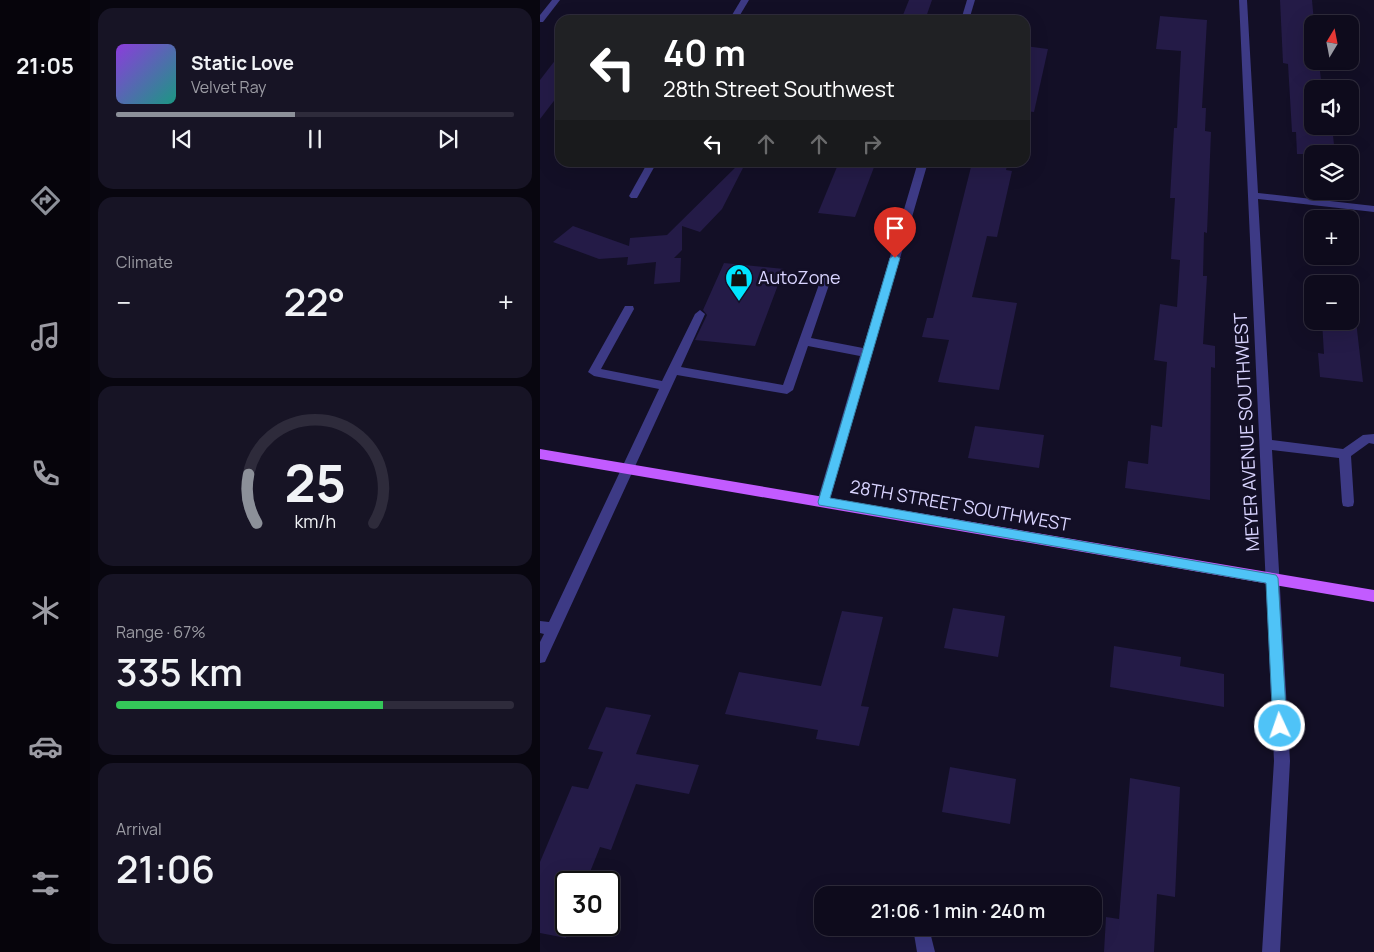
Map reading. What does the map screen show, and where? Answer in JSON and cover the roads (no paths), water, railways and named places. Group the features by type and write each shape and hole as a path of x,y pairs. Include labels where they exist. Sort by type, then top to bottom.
{"main road":[{"name":"28TH STREET SOUTHWEST","path":"540,454 1374,596"}],"street":[{"path":"540,20 556,0"},
{"path":"736,15 745,0"},
{"path":"966,15 971,0"},
{"name":"MEYER AVENUE SOUTHWEST","path":"1243,0 1282,761 1271,952"},
{"path":"634,196 649,167"},
{"path":"824,502 922,167"},
{"path":"1252,195 1374,209"},
{"path":"673,370 787,390 827,276"},
{"path":"629,309 594,372 666,386"},
{"path":"540,657 546,628 626,470 700,314"},
{"path":"804,341 867,353"},
{"path":"1265,444 1345,454 1367,438 1374,439"},
{"path":"1345,454 1348,502"},
{"path":"923,936 926,952"}],"place":[{"name":"AutoZone","path":"739,302"}]}
